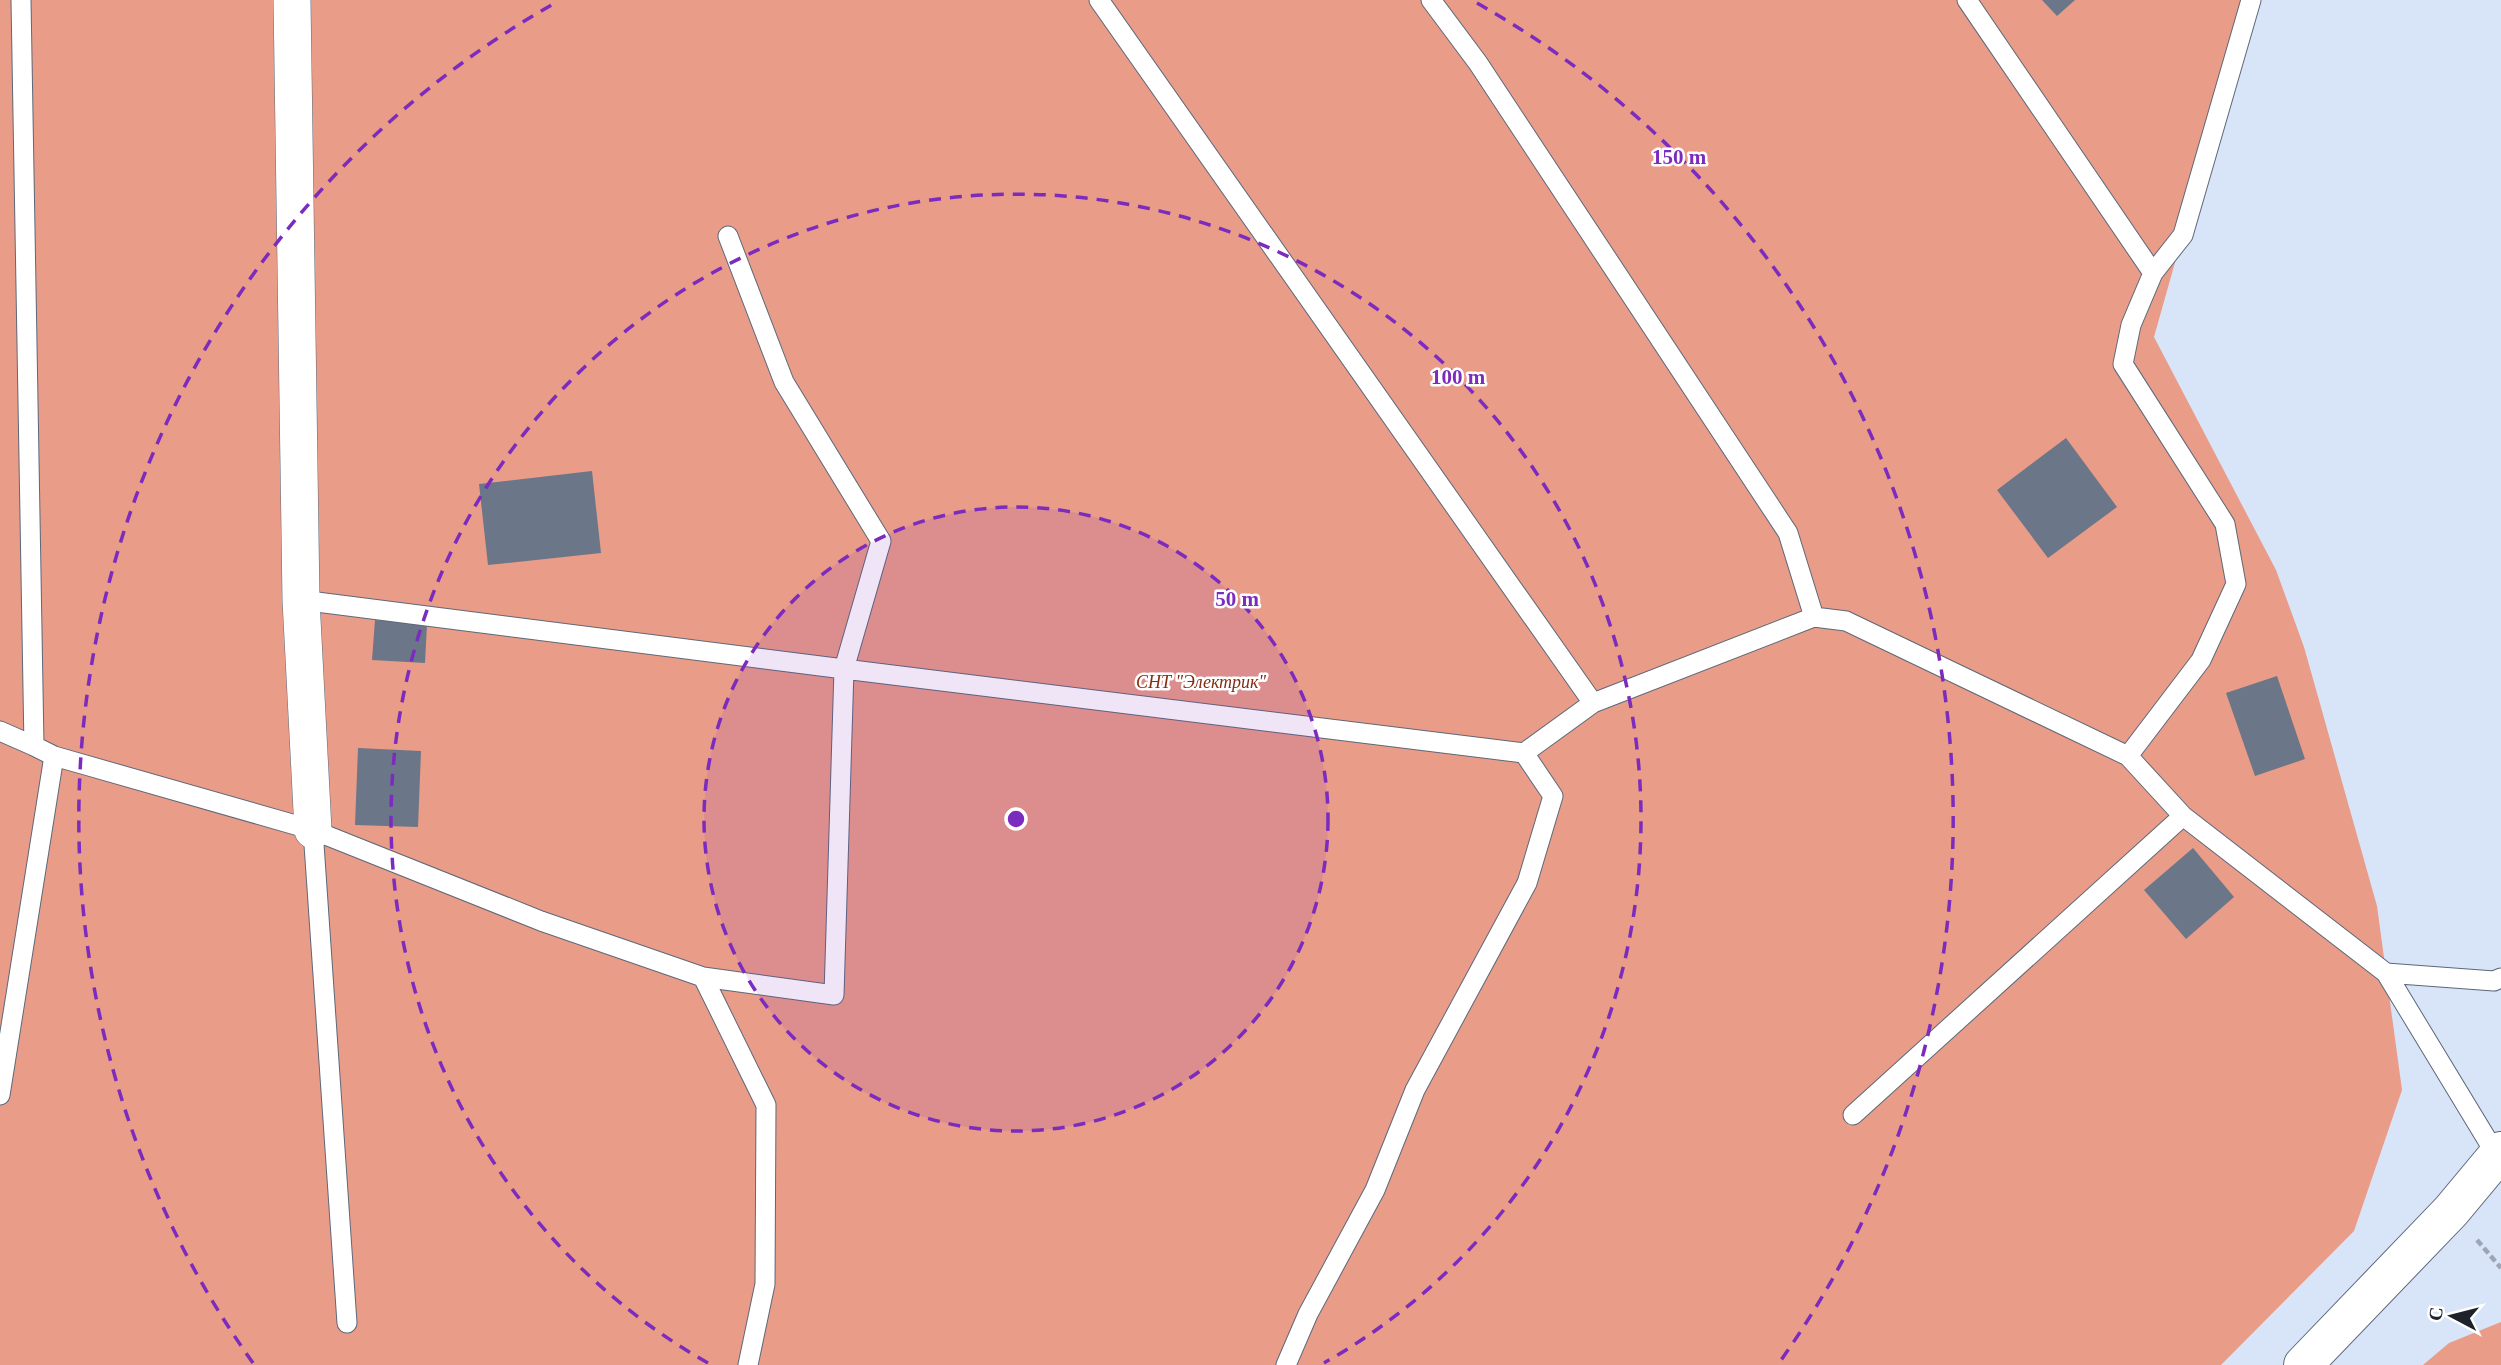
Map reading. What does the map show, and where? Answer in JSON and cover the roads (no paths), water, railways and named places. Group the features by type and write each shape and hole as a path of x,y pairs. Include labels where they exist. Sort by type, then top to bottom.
{"street":[{"path":"292,0 301,600 313,830"},
{"path":"2303,1365 2451,1211 2499,1154"}],"lane":[{"path":"21,0 34,746"},
{"path":"1099,0 1593,703"},
{"path":"1431,0 1478,63 1788,533 1814,617"},
{"path":"1967,0 2153,273"},
{"path":"2128,756 2201,660 2236,583 2225,524 2123,363 2131,325 2153,273 2183,235 2251,0"},
{"path":"0,731 54,756 313,830 541,921 704,977 834,995 844,669 881,541 783,382 728,236"},
{"path":"301,600 1524,753 1593,703 1814,617 1846,621 2128,756 2183,816 2386,973 2499,1154"},
{"path":"1286,1365 1308,1314 1375,1190 1415,1090 1527,883 1553,796 1524,753"},
{"path":"0,1095 54,756"},
{"path":"1853,1115 2183,816"},
{"path":"313,830 347,1323"},
{"path":"2386,973 2494,981 2501,978"},
{"path":"704,977 766,1105 765,1284 748,1365"}],"park label":[{"name":"СНТ \"Электрик\"","path":"1201,682"}]}
